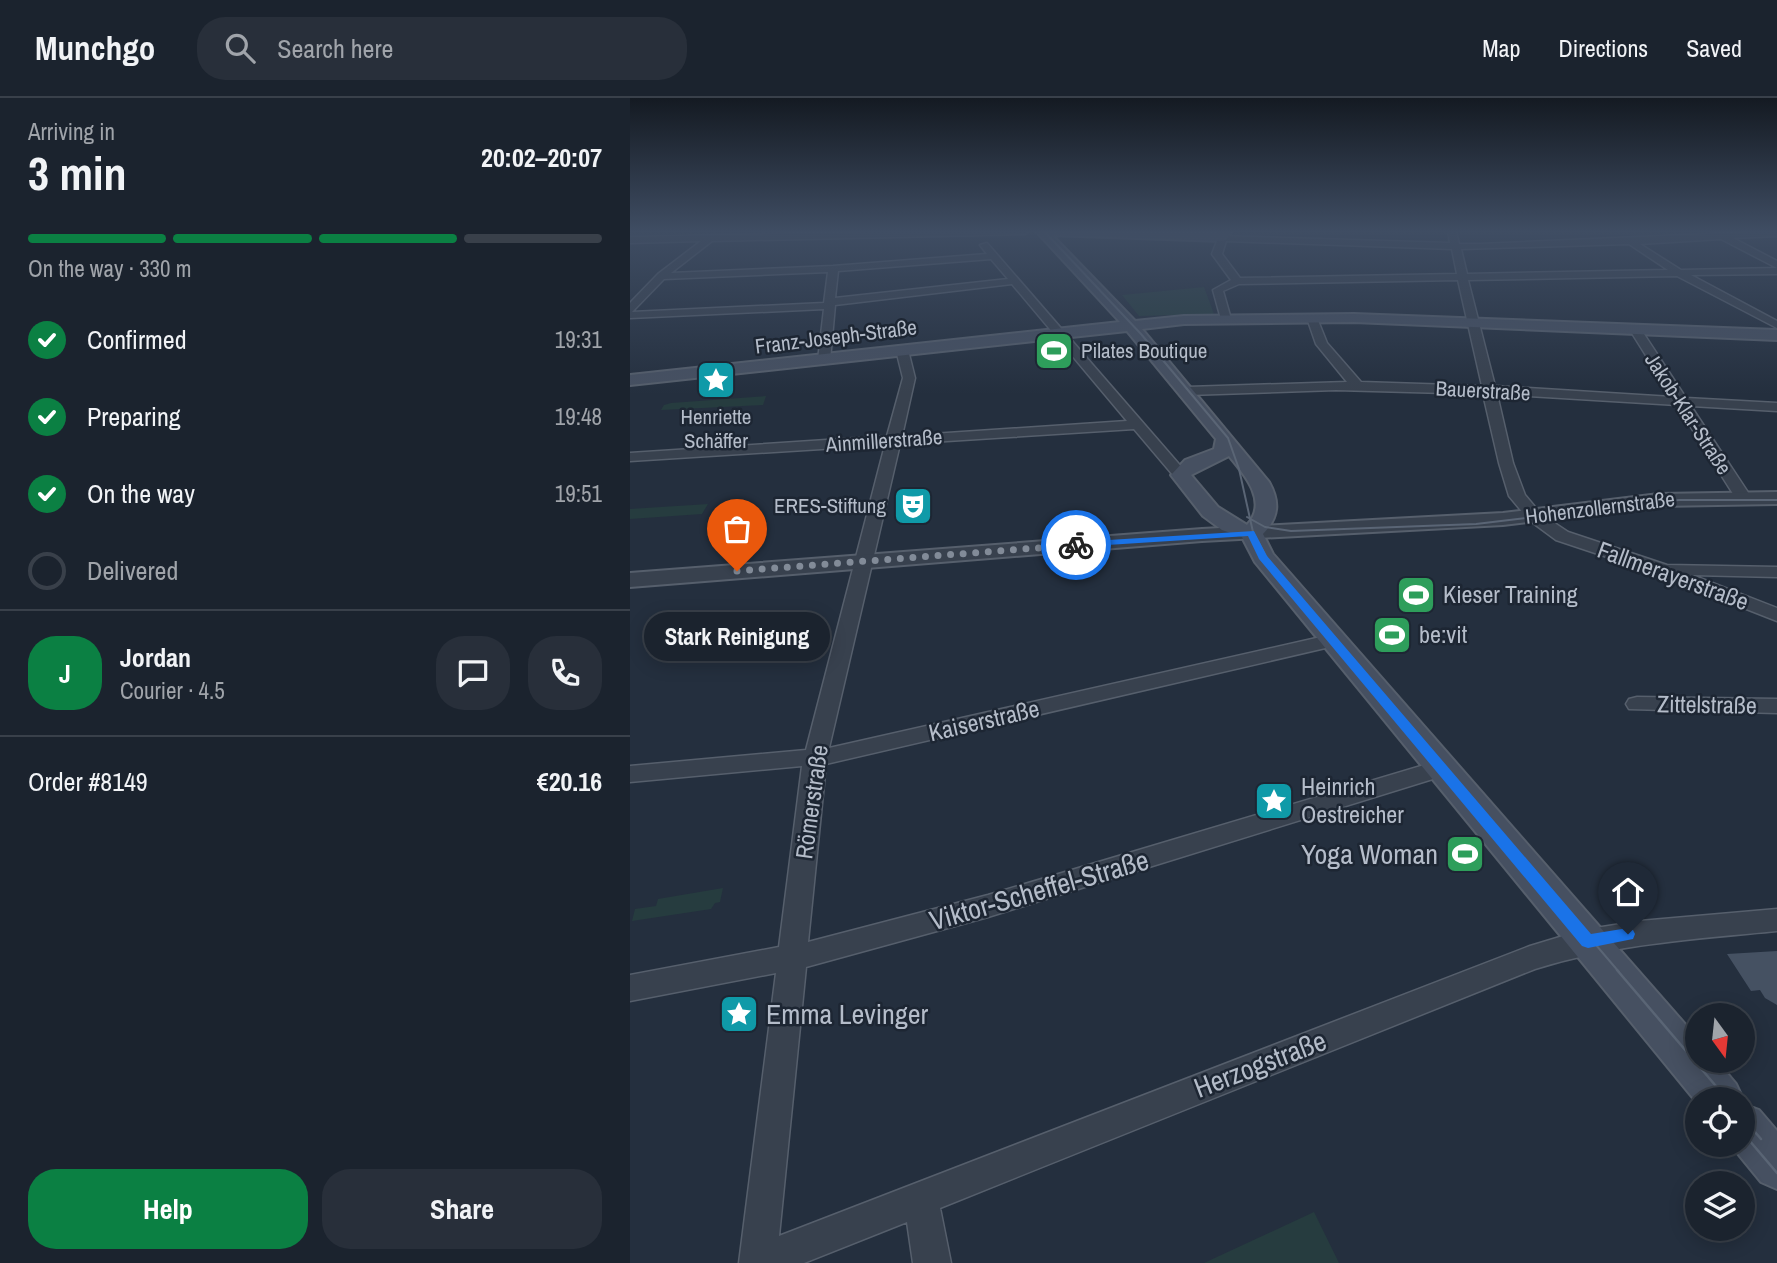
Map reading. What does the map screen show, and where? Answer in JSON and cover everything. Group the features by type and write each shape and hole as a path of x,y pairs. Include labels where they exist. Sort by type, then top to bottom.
{"main road":[{"path":"1094,285 1188,391 1248,465 1261,486 1267,513 1262,524 1251,533"},
{"name":"Franz-Joseph-Straße","path":"630,380 1058,332 1226,319 1312,318 1777,335"},
{"path":"1226,439 1226,450 1185,468 1181,473 1183,478 1225,525 1251,533 1261,554 1710,1087"},
{"path":"1214,457 1228,458 1248,465"},
{"path":"1755,1140 1777,1166"}],"street":[{"path":"630,309 652,285"},
{"path":"824,360 831,285"},
{"path":"630,315 829,304 980,285"},
{"path":"1019,285 1183,478"},
{"path":"1226,319 1218,290 1228,285"},
{"path":"1464,285 1517,496 1533,516"},
{"path":"1702,285 1777,325"},
{"path":"1312,318 1322,344 1356,385"},
{"name":"Jakob-Klar-Straße","path":"1636,330 1743,497"},
{"name":"Römerstraße","path":"758,1263 815,758 909,372 902,350"},
{"name":"Bauerstraße","path":"1188,391 1266,386 1356,385 1777,407"},
{"name":"Ainmillerstraße","path":"630,457 1137,425"},
{"path":"1162,453 1182,459 1214,457"},
{"name":"Hohenzollernstraße","path":"630,580 1251,533 1533,516 1659,499 1777,498"},
{"name":"Hohenzollernstraße","path":"1267,513 1290,521"},
{"name":"Fallmerayerstraße","path":"1533,516 1562,536 1658,568 1777,615"},
{"name":"Hohenzollernstraße","path":"1251,533 1273,522 1290,521 1422,524"},
{"path":"1658,568 1777,572"},
{"name":"Kaiserstraße","path":"630,774 815,758 1334,640"},
{"name":"Zittelstraße","path":"1637,704 1777,706"},
{"name":"Viktor-Scheffel-Straße","path":"630,988 794,958 988,906 1441,768"},
{"name":"Herzogstraße","path":"758,1263 1530,958 1588,941 1672,928 1777,920"},
{"path":"921,1199 932,1263"}],"green space":[{"path":"1204,287 1214,314 1139,316 1122,295"},
{"path":"766,396 763,405 661,410 664,405 671,403"},
{"path":"708,504 702,514 630,519 630,509"},
{"path":"723,888 720,902 715,903 711,909 632,921 635,909 656,906 658,899"},
{"path":"1314,1212 1339,1263 1204,1263"}],"building":[{"path":"1777,951 1777,1005 1765,998 1760,990 1751,991 1727,954"}],"tram line":[{"path":"1095,285 1141,334 1228,438 1239,469 1250,519"},
{"path":"1250,519 1265,527 1291,531 1476,524 1679,500 1777,500"},
{"path":"1250,519 1253,532 1268,560 1619,972"},
{"path":"1617,970 1717,1087"},
{"path":"1755,1132 1761,1139"},
{"path":"1755,1147 1777,1173"}],"way so far":[{"path":"737,571 1076,545"}],"place":[{"name":"Pilates Boutique","path":"1054,351"},
{"name":"Henriette Schäffer","path":"716,380"},
{"name":"ERES-Stiftung","path":"913,506"},
{"name":"Stark Reinigung","path":"737,571"},
{"name":"Kieser Training","path":"1416,595"},
{"name":"be:vit","path":"1392,635"},
{"name":"Heinrich Oestreicher","path":"1274,801"},
{"name":"Yoga Woman","path":"1465,854"},
{"name":"Emma Levinger","path":"739,1014"}],"route":[{"path":"1076,545 1251,533 1258,551 1588,941 1628,934"}]}
